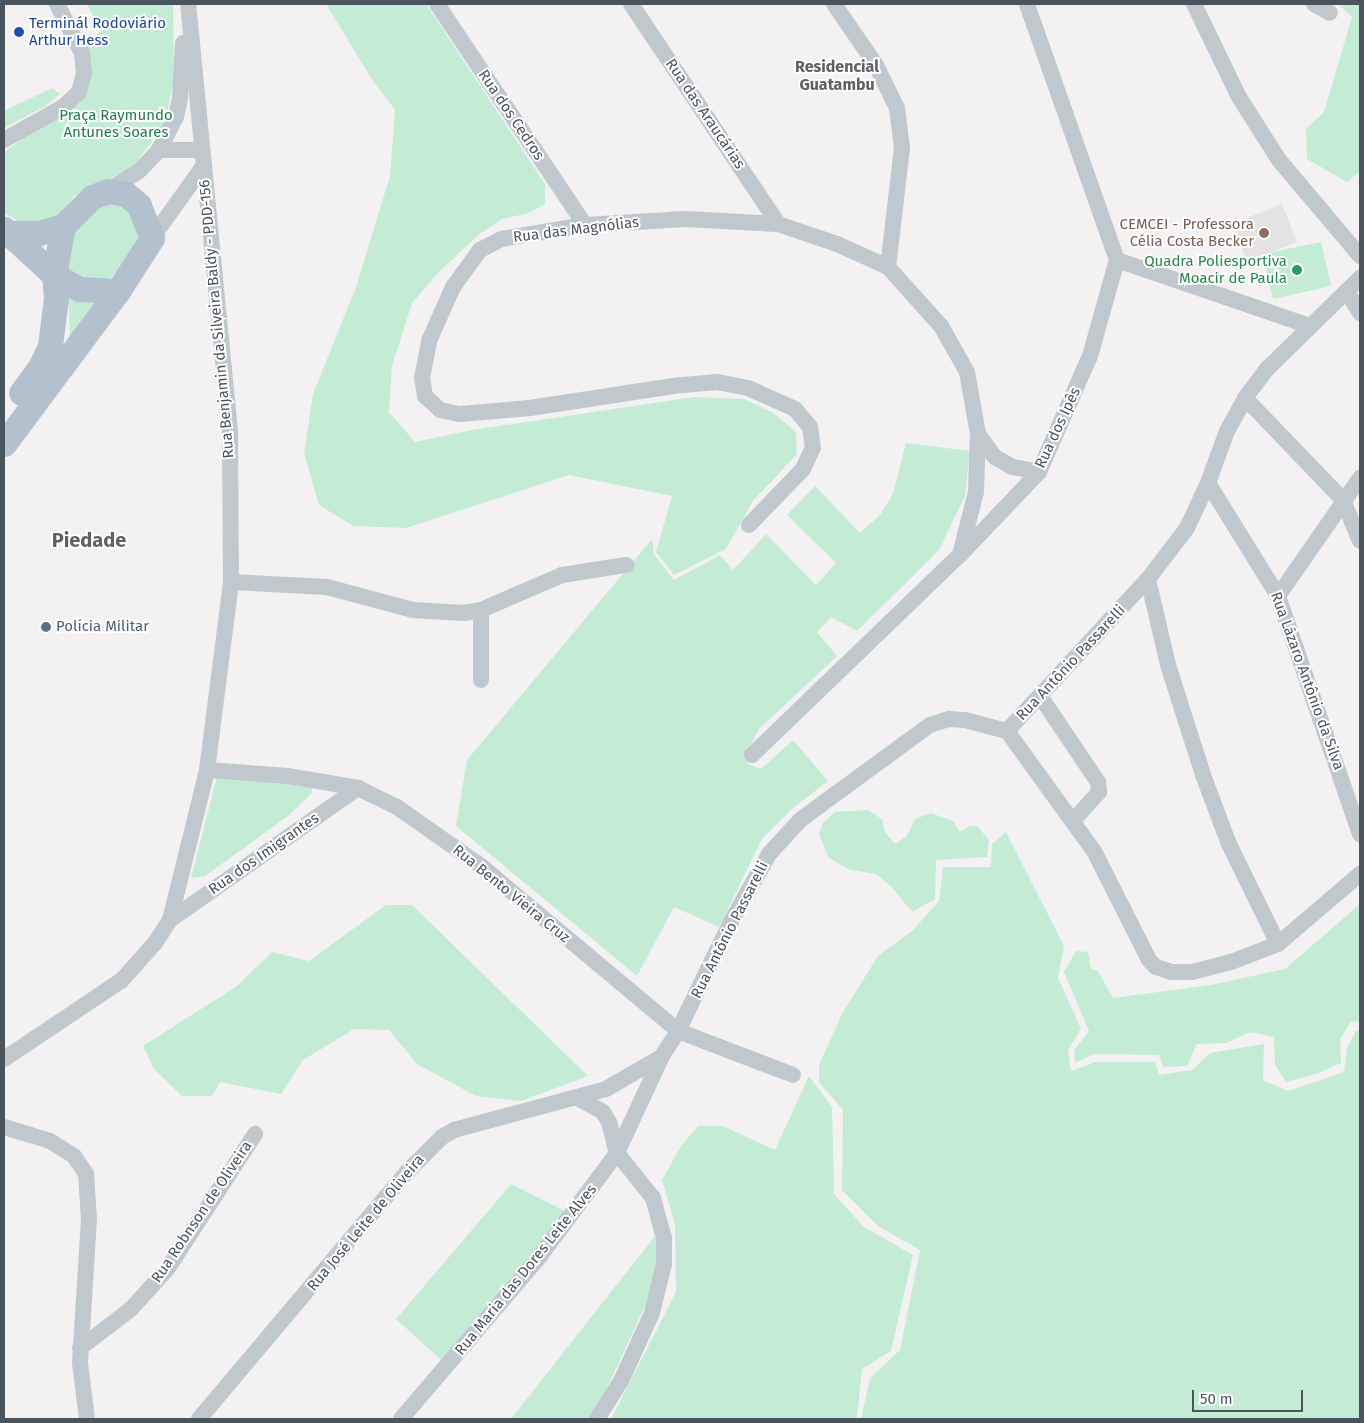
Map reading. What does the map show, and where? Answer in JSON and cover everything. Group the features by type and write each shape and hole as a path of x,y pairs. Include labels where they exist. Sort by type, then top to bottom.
{"main road":[{"path":"4,444 118,291 152,238 139,205 126,194 108,191 92,197 64,226 38,233 7,231"},
{"path":"4,416 40,367 50,346 55,286 64,226"},
{"path":"7,231 55,286 68,358"},
{"path":"55,286 118,291"}],"street":[{"path":"4,140 63,107 79,92 84,74 82,53 57,4"},
{"path":"108,191 139,171 159,150 176,116 180,98 186,4"},
{"name":"Rua Benjamin da Silveira Baldy - PDD-156","path":"4,1059 122,980 156,943 170,920 207,770 231,582 230,431 198,104 186,4"},
{"name":"Rua dos Cedros","path":"437,4 586,225"},
{"name":"Rua das Araucárias","path":"631,4 778,224"},
{"path":"834,4 876,65 897,108 902,148 888,267"},
{"path":"1026,4 1117,260 1310,326"},
{"path":"1314,4 1330,13"},
{"path":"1196,5 1239,97 1279,160 1360,256"},
{"path":"176,116 198,104"},
{"path":"152,238 202,158 159,150"},
{"name":"Rua das Magnólias","path":"749,524 803,469 813,448 810,427 796,409 748,388 718,382 680,384 530,408 459,414 440,410 425,396 422,378 429,341 453,287 480,250 502,239 586,225 686,219 778,224 837,244 888,267 941,326 968,372 978,434 976,492 960,555"},
{"name":"Rua dos Ipês","path":"752,755 960,555 1039,472 1090,356 1117,260"},
{"name":"Rua Antônio Passarelli","path":"678,1031 732,920 769,854 800,820 930,725 949,719 965,720 1007,731 1148,579 1187,528 1208,483 1227,431 1245,398 1310,326 1360,278"},
{"path":"1347,292 1360,313"},
{"path":"1245,398 1343,500 1360,541"},
{"path":"978,434 995,457 1012,467 1039,472"},
{"path":"1278,596 1360,478"},
{"name":"Rua Lázaro Antônio da Silva","path":"1208,483 1278,596 1360,834"},
{"path":"231,582 327,587 413,610 464,613 481,610 562,575 626,565"},
{"path":"1148,579 1168,664 1203,775 1230,844 1278,944"},
{"path":"481,610 481,680"},
{"path":"1040,696 1098,782 1099,792 1073,821"},
{"path":"1007,731 1094,851 1149,960 1156,968 1192,972 1231,962 1278,944 1360,874"},
{"name":"Rua Bento Vieira Cruz","path":"207,770 288,776 358,788 397,807 481,866 678,1031 793,1075"},
{"name":"Rua dos Imigrantes","path":"170,920 358,788"},
{"name":"Rua Maria das Dores Leite Alves","path":"401,1419 553,1240 617,1152 662,1056 678,1031"},
{"name":"Rua José Leite de Oliveira","path":"199,1419 407,1172 442,1138 454,1130 579,1099 620,1082 662,1056"},
{"path":"579,1099 603,1112 614,1133 617,1152 653,1198 664,1238 664,1264 652,1313 621,1381 597,1419"},
{"path":"4,1127 50,1141 74,1156 86,1174 89,1219 80,1348 87,1419"},
{"name":"Rua Robnson de Oliveira","path":"80,1348 131,1309 168,1268 255,1134"}],"shaded area":[{"name":"CEMCEI - Professora Célia Costa Becker","path":"1282,204 1297,242 1247,262 1232,224"}],"green space":[{"name":"Praça Raymundo Antunes Soares","path":"87,4 173,4 174,78 165,124 132,168 74,196 59,218 42,225 18,222 4,212 4,152 87,93 92,70 85,46 101,31"},
{"path":"326,4 426,4 545,184 545,204 529,213 502,219 477,236 438,273 412,303 392,366 389,412 415,442 472,430 694,397 744,399 772,412 796,432 797,454 753,501 726,549 674,575 656,552 672,496 569,475 406,528 353,526 319,505 304,453 313,394 356,287 390,176 395,110 371,78"},
{"path":"1338,4 1360,4 1360,171 1347,182 1307,159 1306,129 1324,112 1352,17"},
{"path":"52,88 60,94 44,107 4,128 4,111"},
{"path":"96,203 126,203 141,227 137,243 120,270 106,282 85,282 67,269 63,243"},
{"name":"Quadra Poliesportiva Moacir de Paula","path":"1321,242 1331,286 1273,299 1263,254"},
{"path":"68,290 103,297 70,339"},
{"path":"906,443 970,451 965,496 939,550 857,631 831,617 817,632 837,656 759,729 747,751 748,764 761,769 793,740 828,781 792,809 762,839 719,927 674,907 637,976 456,826 467,760 652,539 654,554 674,580 720,555 733,570 766,534 816,585 836,563 787,515 815,486 860,533 880,515 893,494"},
{"path":"217,777 311,785 312,793 288,816 205,876 191,878"},
{"path":"868,810 882,819 885,832 895,844 907,836 915,819 931,813 953,821 960,832 970,826 977,826 989,840 987,857 936,860 935,899 912,912 891,886 875,874 848,869 829,858 819,835 822,824 835,812"},
{"path":"1006,832 1064,946 1058,978 1081,1029 1068,1050 1071,1071 1095,1062 1155,1062 1159,1075 1192,1070 1210,1053 1264,1044 1263,1080 1288,1091 1344,1072 1347,1048 1356,1031 1360,1031 1360,1419 861,1419 870,1378 900,1350 920,1250 878,1226 842,1190 843,1110 819,1082 819,1065 843,1012 878,956 912,931 939,901 943,867 991,867 992,844"},
{"path":"1360,904 1360,1021 1351,1022 1340,1039 1341,1063 1316,1074 1286,1082 1275,1065 1274,1037 1250,1032 1226,1043 1197,1044 1187,1066 1164,1067 1159,1055 1094,1054 1075,1063 1074,1050 1089,1031 1064,972 1076,951 1088,952 1091,969 1098,971 1113,998 1211,985 1285,969"},
{"path":"386,905 412,905 588,1076 521,1101 476,1096 417,1064 389,1030 354,1029 303,1060 281,1094 220,1082 212,1096 182,1096 154,1069 143,1046 237,986 272,952 309,961"},
{"path":"809,1076 832,1107 834,1194 864,1227 913,1255 891,1351 862,1369 857,1419 611,1419 676,1292 675,1225 662,1180 681,1146 698,1126 723,1126 775,1150"},
{"path":"511,1184 567,1212 441,1360 396,1319"},
{"path":"655,1236 661,1251 657,1280 606,1390 589,1419 511,1419"}],"place":[{"name":"Terminál Rodoviário Arthur Hess","path":"19,32"},
{"name":"CEMCEI - Professora Célia Costa Becker","path":"1264,233"},
{"name":"Quadra Poliesportiva Moacir de Paula","path":"1297,270"},
{"name":"Polícia Militar","path":"46,627"}],"district":[{"name":"Residencial Guatambu","path":"837,76"},
{"name":"Piedade","path":"89,540"}]}
